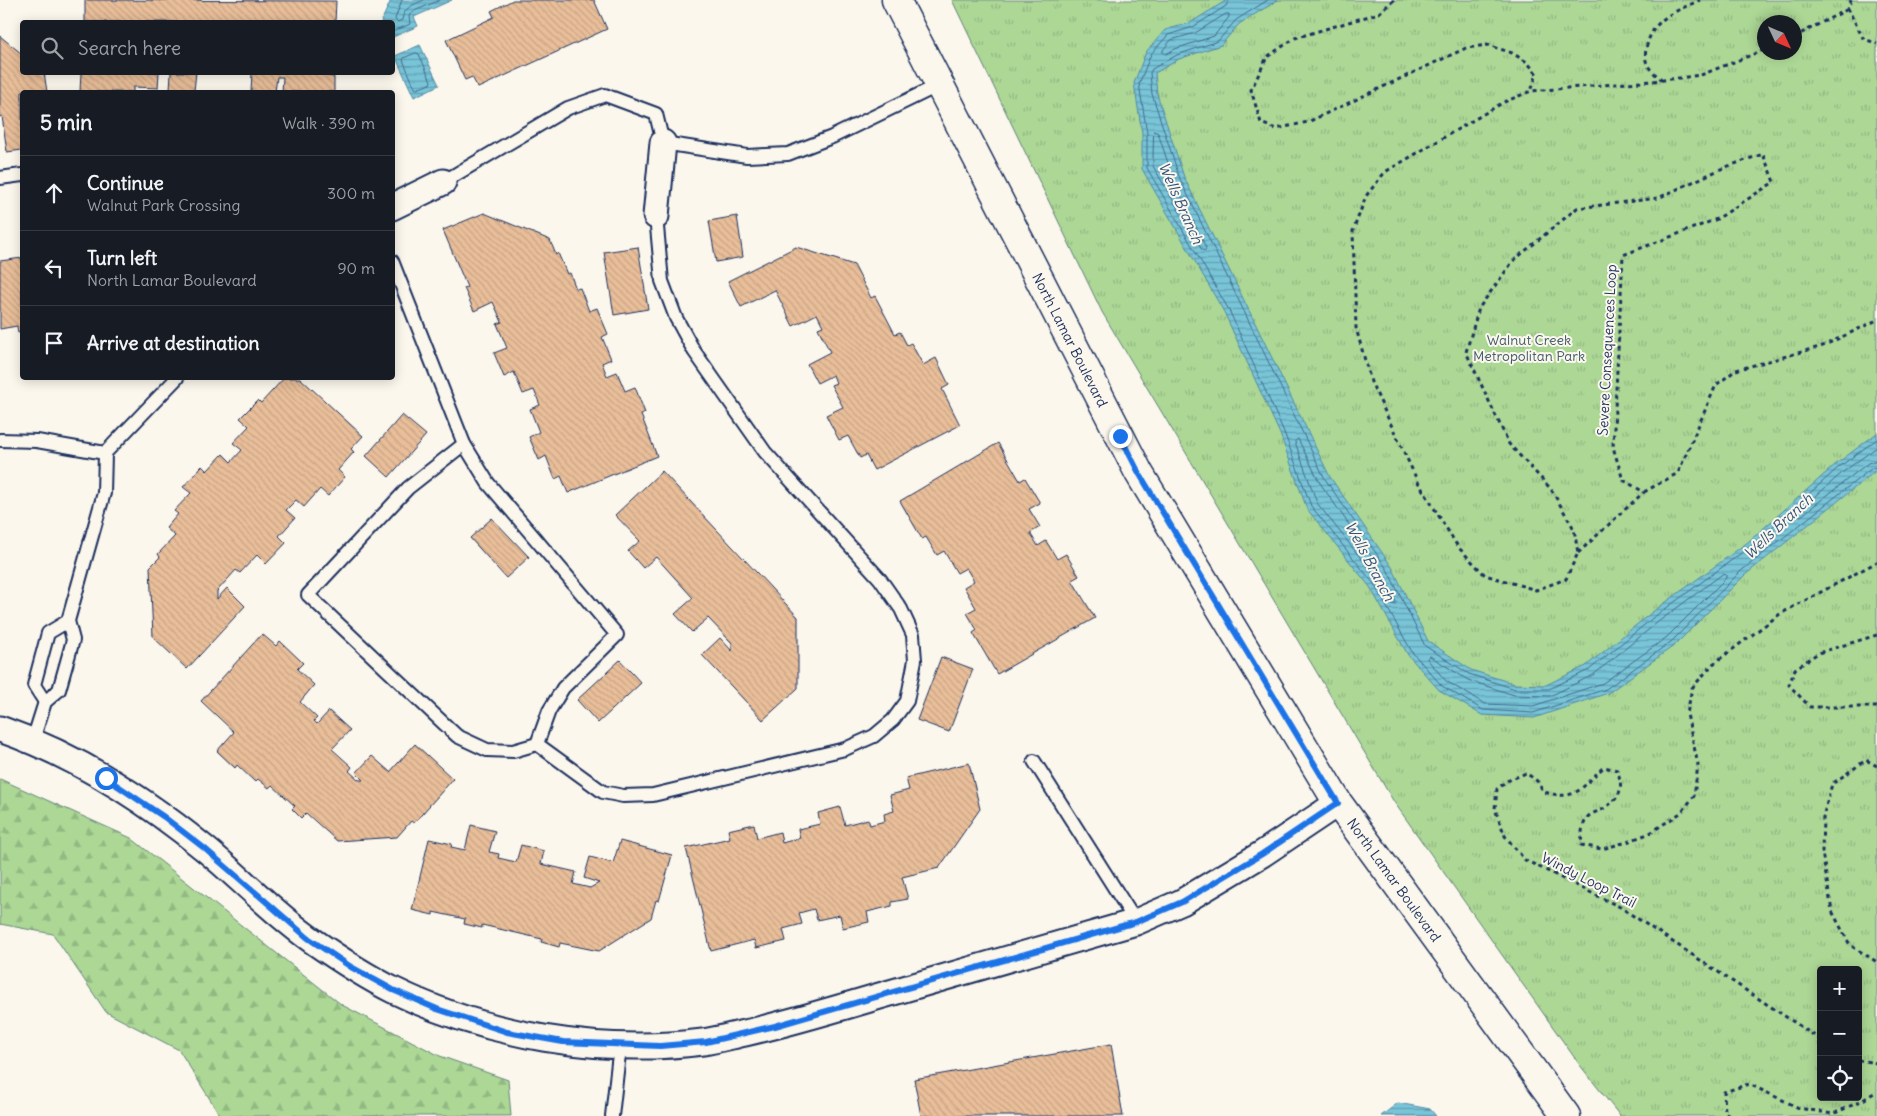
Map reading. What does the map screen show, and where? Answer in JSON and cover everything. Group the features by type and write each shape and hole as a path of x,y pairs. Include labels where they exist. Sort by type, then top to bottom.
{"main road":[{"name":"North Lamar Boulevard","path":"896,0 1139,473 1338,803 1566,1116"}],"street":[{"path":"656,216 663,143"},
{"path":"395,206 442,182"},
{"path":"0,729 33,740 106,778 164,817 204,848 308,938 351,967 393,990 437,1009 507,1032 563,1042 660,1046 706,1042 775,1026 1136,922 1190,897 1262,854 1338,803"}],"lane":[{"path":"442,182 568,108 605,95 656,114 663,143 747,156 788,154 832,137 939,85"},
{"path":"0,178 20,175"},
{"path":"537,744 603,792 623,796 653,795 845,749 874,736 893,720 907,701 915,660 913,635 901,608 880,578 765,452 694,351 676,318 662,281 656,216"},
{"path":"395,269 464,444 488,483 617,635 562,688 549,711 537,744"},
{"path":"33,740 45,702 59,690 71,649 73,640 68,621 104,493 105,453 175,380"},
{"path":"0,440 37,441 105,453"},
{"path":"464,444 408,488 308,595 457,736 487,750 512,751 537,744"},
{"path":"45,702 34,685 48,633 68,621"},
{"path":"1034,761 1136,922"},
{"path":"612,1116 620,1045"}],"path":[{"path":"1394,0 1379,13 1295,38 1266,57 1251,90 1261,123 1276,129 1308,122 1466,48 1488,45 1512,53 1527,62 1537,74 1532,91"},
{"path":"1664,80 1650,71 1644,54 1650,33 1658,23 1670,14 1700,0"},
{"path":"1802,34 1848,9 1851,0"},
{"path":"1848,9 1863,38 1877,44"},
{"path":"1757,53 1701,75 1532,91 1504,102 1385,172 1366,196 1353,231 1356,328 1371,382 1418,482 1458,547 1485,575 1536,590 1566,579 1578,553 1644,492 1678,473 1716,384 1736,370 1823,346 1877,320"},
{"name":"Severe Consequences Loop","path":"1578,553 1574,529 1551,489 1509,444 1466,352 1479,308 1513,261 1577,208 1658,198 1722,168 1763,154 1774,182 1717,220 1623,255 1613,447 1623,480 1644,492"},
{"name":"Windy Loop Trail","path":"1817,1037 1620,907 1525,860 1504,836 1495,809 1498,789 1507,781 1526,773 1537,781 1544,792 1560,796 1573,794 1584,787 1604,767 1617,770 1622,782 1618,797 1604,808 1588,816 1582,828 1581,845 1602,849 1628,842 1658,828 1682,812 1694,796 1698,765 1688,714 1692,688 1713,664 1780,614 1877,562"},
{"path":"1877,635 1818,653 1795,669 1789,686 1810,707 1877,707"},
{"path":"1877,766 1866,760 1832,784 1823,817 1822,852 1832,911 1850,945 1877,962"},
{"path":"1862,1061 1877,1063"},
{"path":"1728,1116 1725,1113 1724,1092 1749,1084 1799,1108 1833,1114 1877,1091"}],"green space":[{"name":"Walnut Creek Metropolitan Park","path":"952,0 1877,0 1877,1116 1620,1116 1579,1064 1394,802 1102,312"},
{"path":"0,779 131,838 342,1005 440,1056 508,1080 511,1116 223,1116 218,1112 179,1050 106,1012 53,934 0,924"}],"water":[{"path":"391,0 452,0 414,17 418,26 395,36 395,20 382,20"},
{"name":"Wells Branch","path":"1227,0 1278,0 1239,24 1221,45 1179,59 1155,73 1157,94 1184,177 1330,477 1392,567 1428,641 1471,670 1515,684 1546,685 1586,666 1651,613 1748,542 1836,464 1877,433 1877,470 1745,575 1675,645 1608,693 1534,718 1482,715 1439,690 1408,655 1370,587 1307,509 1280,434 1224,312 1142,169 1142,133 1134,83 1146,52 1165,30 1190,23"},
{"path":"420,45 439,85 414,97 395,56"},
{"path":"1398,1103 1430,1109 1436,1116 1381,1116"}],"building":[{"path":"85,0 336,1 335,20 85,20"},
{"path":"513,0 594,0 607,29 478,88 472,77 465,80 446,40 494,17 491,11"},
{"path":"0,36 20,52 20,75 44,75 47,90 20,90 20,150 7,152 2,116 0,117"},
{"path":"81,75 159,75 158,88 133,87 133,90 80,90"},
{"path":"171,75 196,75 194,90 170,90"},
{"path":"252,75 327,75 334,77 334,90 282,90 283,77 277,77 275,90 251,90"},
{"path":"484,213 550,240 567,274 570,273 576,289 580,288 589,311 597,308 608,334 602,337 611,359 602,363 607,376 617,372 625,391 635,387 645,413 641,415 657,456 568,493 561,476 555,479 546,456 539,460 529,437 539,432 530,409 540,405 534,390 523,394 514,372 504,377 494,353 507,348 497,324 502,322 493,302 474,311 464,288 467,287 443,230"},
{"path":"737,216 743,257 716,262 709,221"},
{"path":"638,247 648,309 614,315 604,252"},
{"path":"796,247 854,265 871,298 875,296 895,334 900,332 907,345 911,343 923,365 936,358 949,385 942,389 960,425 874,470 866,455 860,458 848,436 839,440 826,415 843,407 831,385 836,383 833,375 817,383 807,364 830,352 818,328 823,326 817,314 793,326 775,290 741,307 728,281"},
{"path":"20,258 20,332 18,333 17,326 0,329 0,261"},
{"path":"282,380 302,380 363,436 351,449 354,452 338,470 345,477 328,496 320,489 304,507 296,500 286,510 295,518 279,536 286,543 266,564 257,555 240,573 236,570 217,591 217,599 227,588 245,606 187,669 153,637 150,567 160,557 158,554 175,536 166,528 178,514 174,511 191,493 183,487 202,466 207,471 223,454 231,462 242,450 233,443 249,426 240,418 258,400 261,403"},
{"path":"402,415 426,435 389,477 366,456"},
{"path":"998,443 1020,481 1025,478 1040,503 1029,509 1040,527 1030,533 1038,546 1046,541 1057,559 1066,554 1079,576 1072,580 1095,618 997,674 973,633 977,630 967,613 976,608 964,587 974,581 966,568 957,573 944,551 937,555 926,537 922,539 900,501"},
{"path":"662,471 798,617 798,688 763,720 702,655 720,638 732,651 732,643 708,618 692,632 675,614 693,598 656,557 643,568 628,551 640,541 615,515"},
{"path":"492,518 529,557 506,578 470,538"},
{"path":"262,634 276,646 280,641 303,663 297,669 314,685 300,702 317,718 314,721 317,724 329,711 350,730 332,749 352,767 349,771 359,780 363,780 356,773 372,756 390,772 415,744 453,779 414,823 411,821 397,837 337,841 306,813 301,818 292,809 295,806 272,785 269,788 258,779 255,782 237,765 235,768 217,751 234,732 201,701"},
{"path":"941,657 973,669 949,732 917,720"},
{"path":"620,660 641,683 598,723 577,700"},
{"path":"969,763 980,809 939,868 902,877 908,899 892,902 892,906 867,912 869,922 843,928 840,915 817,920 814,909 799,913 802,924 783,929 786,941 756,948 754,940 711,951 686,848 730,838 728,830 754,824 757,838 780,832 782,843 800,838 798,829 820,824 818,813 840,807 845,825 868,819 870,825 885,821 884,814 894,811 890,795 909,790 906,778"},
{"path":"471,825 495,831 489,852 499,854 498,858 516,862 521,845 544,851 541,864 576,872 573,884 590,888 599,883 584,878 590,857 613,863 620,841 672,855 659,901 656,900 651,918 599,951 560,943 559,947 541,942 542,939 482,925 482,928 464,924 465,919 433,912 433,915 412,910 429,839 452,844 451,847 465,850"},
{"path":"1111,1044 1123,1116 921,1116 914,1079"}],"route":[{"path":"106,778 164,817 204,848 308,938 351,967 393,990 437,1009 507,1032 563,1042 660,1046 706,1042 775,1026 1136,922 1182,902 1262,854 1338,803 1139,473 1120,436"}]}
